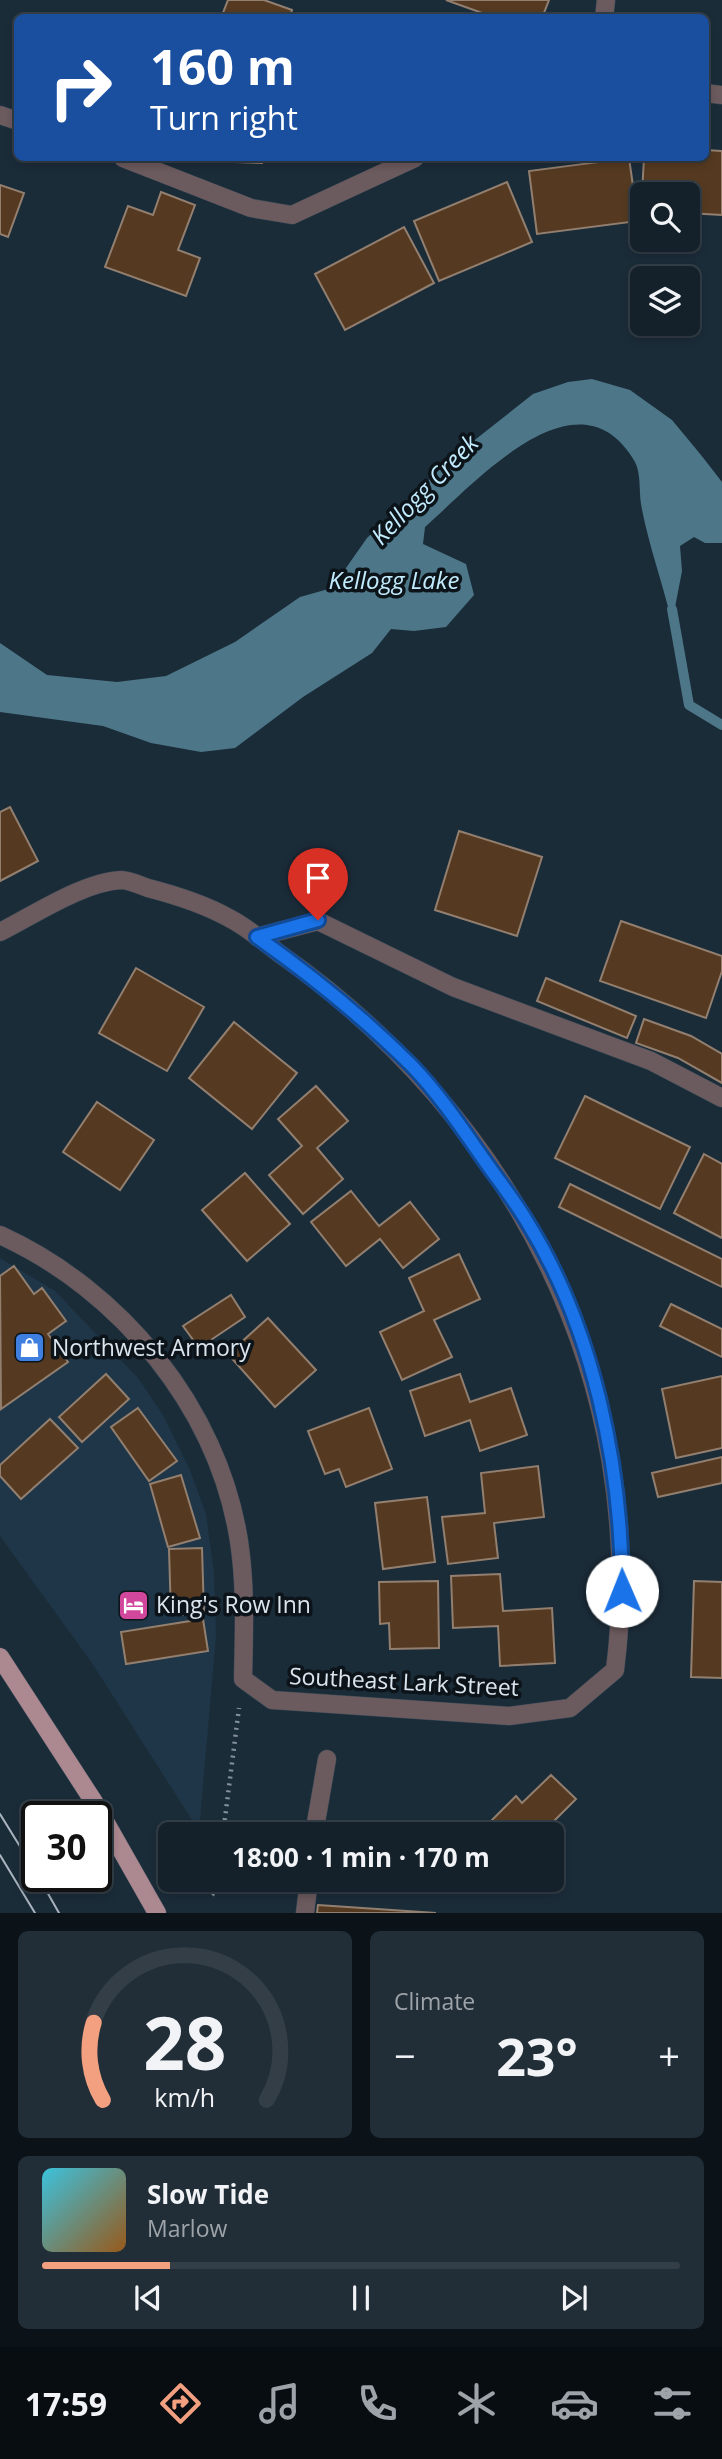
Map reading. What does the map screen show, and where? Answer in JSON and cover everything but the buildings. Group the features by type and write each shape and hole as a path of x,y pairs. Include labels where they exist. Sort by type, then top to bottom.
{"main road":[{"path":"0,1657 94,1802 157,1913"}],"street":[{"path":"130,161 251,208 292,215 409,161"},
{"path":"0,932 89,888 122,880 175,895 229,918 257,937 318,920 453,988 651,1061 722,1098"},
{"name":"Southeast Lark Street","path":"243,1679 272,1700 509,1716 570,1708 615,1670 622,1618 618,1510 603,1418 571,1314 550,1265 526,1220 450,1112 412,1067 336,995 257,937"},
{"path":"0,1235 72,1275 116,1314 165,1371 201,1424 218,1466 238,1539 245,1614 243,1679"},
{"path":"316,1822 327,1759"},
{"path":"305,1913 308,1892"}],"path":[{"path":"225,1822 243,1679"}],"shaded area":[{"name":"King's Row Inn","path":"0,1258 55,1291 138,1378 163,1415 189,1468 206,1514 214,1573 216,1637 200,1822 193,1822 92,1663 0,1536"}],"water":[{"name":"Kellogg Lake","path":"592,379 630,390 672,420 722,482 722,543 705,543 694,537 680,546 682,571 672,623 644,519 635,462 612,435 586,425 557,428 528,441 499,461 425,527 423,544 466,564 474,595 446,627 414,631 391,629 372,653 303,697 235,748 201,752 151,743 103,726 0,712 0,643 47,675 117,682 166,676 235,642 300,597 332,588 367,538 452,458 533,394 568,382"}],"waterway":[{"name":"Kellogg Creek","path":"672,609 689,705 722,725"}],"tram line":[{"path":"0,1814 21,1848"},
{"path":"0,1855 35,1913"},
{"path":"47,1892 59,1913"}],"place":[{"name":"Northwest Armory","path":"29,1348"},
{"name":"King's Row Inn","path":"133,1605"}],"route":[{"path":"318,920 257,937 336,995 412,1067 450,1112 526,1220 550,1265 589,1365 603,1418 618,1510 622,1591"}]}
